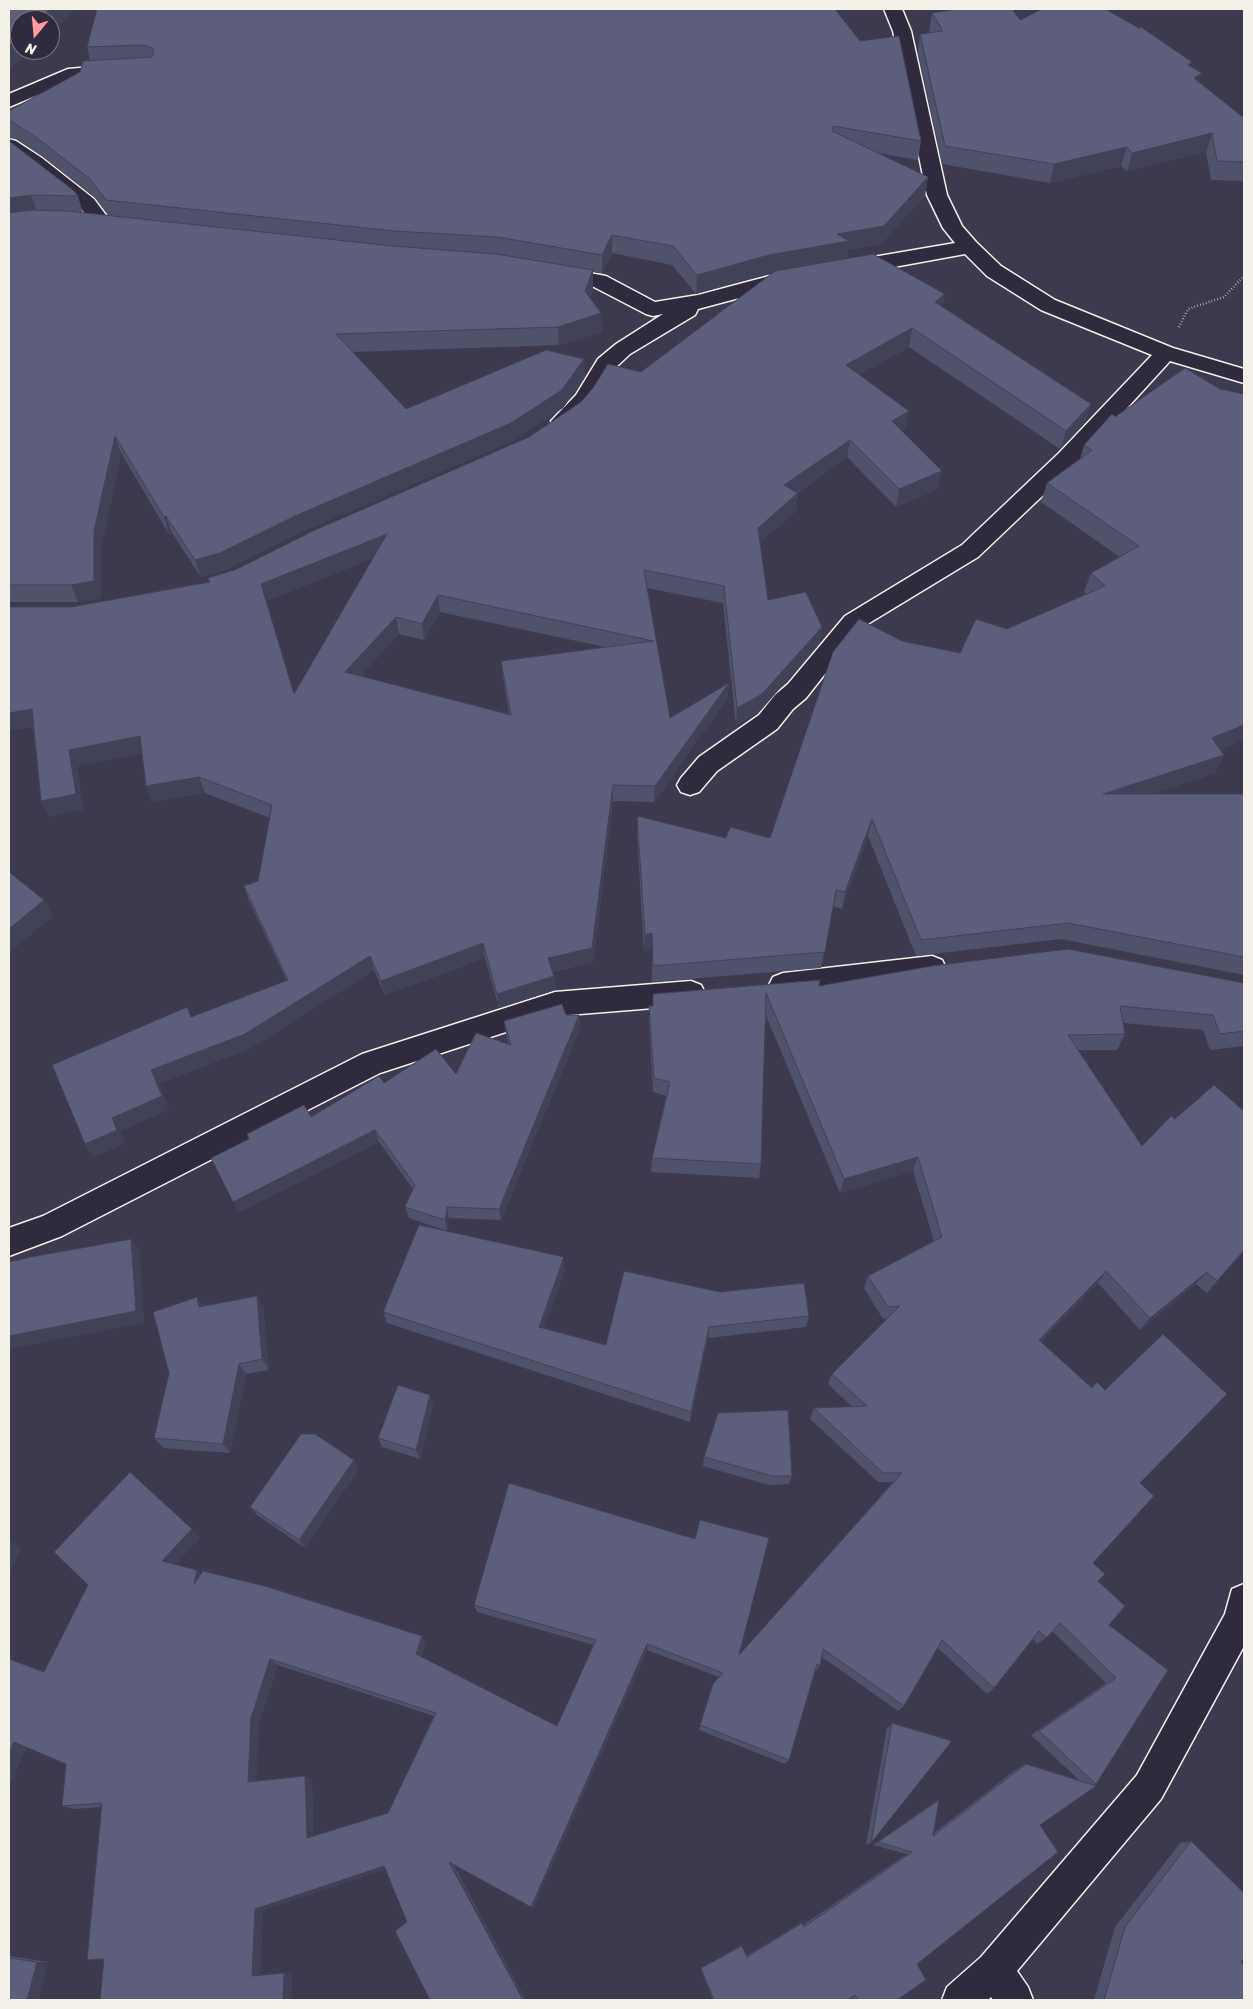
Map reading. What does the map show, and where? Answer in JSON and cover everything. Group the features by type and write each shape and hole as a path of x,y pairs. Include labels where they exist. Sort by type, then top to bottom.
{"street":[{"path":"893,9 902,31 937,196 953,228 969,248 994,271 1048,305 1166,353 1244,376"},
{"path":"9,101 75,73 132,71"},
{"path":"9,145 35,162 87,203 113,227 81,223"},
{"path":"534,270 599,281 638,303 654,308 698,302 768,282 819,272 969,248"},
{"path":"543,434 572,414 584,400 606,364 623,349 663,323 684,313 698,302"},
{"path":"690,785 708,764 768,722 784,702 797,691 852,622 970,551 1032,490 1068,460 1166,353"},
{"path":"760,987 954,965"},
{"path":"9,1242 52,1226 372,1063 555,1004 721,990"},
{"path":"960,2000 994,1970 1149,1787 1241,1618 1244,1601"},
{"path":"994,1970 1015,2000"}],"path":[{"path":"1166,353 1188,309 1224,297 1244,276"}],"building":[{"path":"9,9 50,9 10,10 9,46"},
{"path":"97,9 835,9 860,41 899,36 921,141 833,126 832,131 928,177 884,226 837,234 849,241 769,255 697,275 673,246 612,235 602,255 497,237 394,231 106,200 90,179 37,138 9,120 9,111 80,72 83,61 152,57 154,52 152,48 144,45 87,47"},
{"path":"958,9 1012,9 1020,20 1042,9 1105,9 1139,28 1141,27 1192,62 1188,65 1202,73 1194,78 1244,118 1244,162 1217,161 1212,133 1132,153 1127,147 1054,164 945,146 920,34 943,31 932,13"},
{"path":"9,141 73,190 78,196 31,195 9,198"},
{"path":"31,210 67,211 393,246 496,254 593,270 585,291 601,313 558,327 336,334 406,409 546,350 584,359 562,390 511,423 295,516 220,553 195,560 166,516 164,517 115,436 94,531 94,581 71,585 9,585 9,213"},
{"path":"873,254 945,294 935,302 1091,404 1066,431 912,328 846,365 909,411 892,421 942,471 899,489 850,440 784,485 798,493 758,528 768,600 806,592 822,627 762,694 737,708 724,586 644,570 670,718 729,683 655,786 613,785 592,948 548,958 554,976 497,994 483,943 381,981 370,956 245,1034 151,1070 162,1096 112,1118 117,1130 85,1144 52,1065 187,1007 191,1017 288,980 244,886 258,881 272,805 199,777 146,786 140,736 69,750 76,794 41,801 32,709 9,713 9,607 71,607 210,582 208,578 237,569 313,531 529,437 581,402 593,388 608,364 641,372 775,271","holes":["387,534 294,694 261,584","438,595 653,641 501,661 511,715 345,672 396,617 422,624"]},
{"path":"1185,368 1220,389 1244,394 1244,725 1212,738 1224,755 1103,794 1244,794 1244,957 1068,923 921,940 872,819 845,892 836,890 825,952 653,966 652,933 645,935 637,816 726,838 730,827 770,838 833,652 859,619 902,641 960,653 976,619 1007,629 1105,586 1091,573 1139,546 1047,483 1092,450 1084,445 1112,414 1115,417"},
{"path":"9,872 44,900 9,929"},
{"path":"1068,949 1244,983 1244,1031 1220,1034 1213,1015 1120,1006 1125,1034 1068,1035 1142,1146 1171,1116 1175,1119 1214,1085 1244,1111 1244,1250 1217,1281 1207,1272 1150,1318 1106,1271 1039,1340 1092,1388 1097,1382 1105,1390 1163,1334 1227,1394 1140,1483 1154,1496 1093,1563 1105,1574 1098,1581 1125,1606 1109,1625 1168,1670 1096,1784 1039,1731 1116,1678 1060,1623 1046,1638 1039,1631 994,1688 942,1640 904,1706 823,1649 820,1665 817,1664 789,1760 700,1725 713,1684 723,1673 647,1644 531,1907 449,1862 523,2000 430,2000 395,1931 407,1922 384,1866 255,1909 252,1976 284,1973 283,2000 100,2000 104,1959 87,1960 102,1803 62,1806 66,1764 14,1742 9,1753 9,1659 44,1672 88,1585 54,1552 130,1472 192,1529 162,1561 197,1570 194,1584 203,1571 268,1587 422,1636 416,1654 557,1726 596,1640 474,1605 509,1483 695,1539 700,1520 769,1538 739,1655 902,1473 883,1473 814,1408 867,1406 832,1374 900,1306 888,1307 868,1276 942,1237 918,1157 844,1179 766,993 761,1164 652,1158 670,1082 654,1078 649,1006 653,1006 653,994 820,980 819,986 932,966","holes":["270,1659 436,1713 388,1813 307,1838 305,1776 248,1782 251,1718"]},
{"path":"562,1004 566,1015 579,1015 499,1209 447,1207 445,1220 405,1207 415,1185 375,1130 233,1202 211,1158 249,1139 247,1134 304,1105 311,1117 379,1076 384,1083 436,1049 456,1074 476,1033 511,1045 504,1021"},
{"path":"419,1225 564,1257 539,1327 606,1345 624,1271 720,1292 804,1283 809,1316 709,1327 691,1412 383,1312"},
{"path":"131,1239 136,1311 9,1336 9,1262"},
{"path":"257,1296 262,1359 239,1364 223,1444 154,1438 169,1373 153,1312 197,1297 199,1307"},
{"path":"398,1385 430,1395 416,1450 378,1438"},
{"path":"788,1410 792,1476 772,1476 704,1457 718,1413"},
{"path":"301,1434 315,1434 354,1460 299,1540 250,1507"},
{"path":"892,1723 952,1741 871,1843"},
{"path":"1026,1764 1096,1786 1040,1825 1058,1852 917,1964 926,1980 897,2000 858,2000 855,1995 847,2000 714,2000 701,1968 742,1946 747,1957 802,1923 804,1927 912,1852 878,1842 939,1800 933,1836"},
{"path":"1191,1841 1244,1893 1244,1958 1241,1962 1244,1964 1244,2000 1104,2000 1125,1927"},
{"path":"9,1958 37,1962 27,2000 9,2000"}]}
